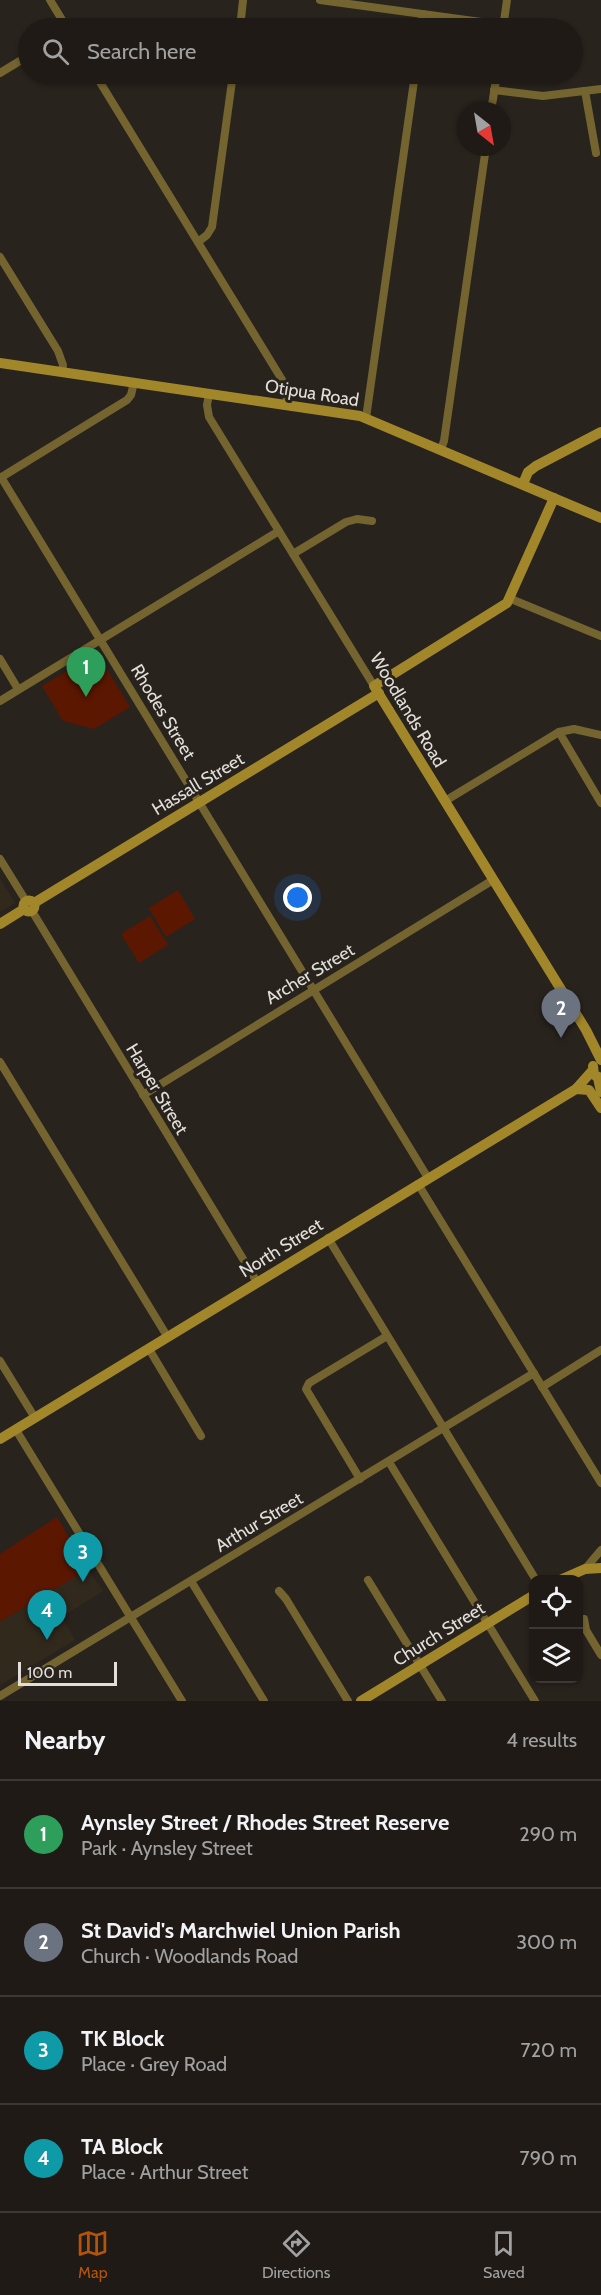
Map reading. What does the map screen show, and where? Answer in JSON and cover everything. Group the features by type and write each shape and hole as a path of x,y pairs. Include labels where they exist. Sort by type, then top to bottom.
{"street":[{"path":"50,0 62,18"},
{"path":"241,18 243,0"},
{"path":"320,0 448,18"},
{"path":"504,18 507,0"},
{"path":"422,18 423,14"},
{"path":"0,73 18,62"},
{"path":"101,84 284,383 286,404"},
{"path":"198,242 207,235 212,227 232,84"},
{"path":"366,418 414,84"},
{"path":"492,102 495,84"},
{"path":"494,90 537,96 601,88"},
{"path":"585,91 596,153"},
{"path":"441,449 485,156"},
{"path":"0,257 58,351 63,365 62,372"},
{"name":"Otipua Road","path":"0,363 286,404 366,418 601,518"},
{"path":"1,478 127,400 131,395 134,382"},
{"name":"Woodlands Road","path":"209,394 207,405 209,417 590,1040 601,1092"},
{"path":"523,484 528,472 536,466 601,432"},
{"name":"Rhodes Street","path":"1,478 314,989 534,1373 601,1483"},
{"path":"554,498 511,599 601,636"},
{"path":"293,554 346,522 357,519 372,521"},
{"path":"0,701 279,531"},
{"name":"Hassall Street","path":"0,924 200,802 377,690 511,599"},
{"path":"0,659 18,689"},
{"path":"445,801 559,732 574,729 601,735"},
{"path":"559,732 601,803"},
{"name":"Harper Street","path":"0,859 257,1282"},
{"name":"Archer Street","path":"143,1095 493,880"},
{"path":"0,1062 167,1336"},
{"name":"North Street","path":"0,1439 577,1087 598,1070"},
{"path":"577,1087 589,1090 601,1108"},
{"path":"328,1238 533,1575"},
{"path":"360,1479 306,1389 309,1383 387,1336"},
{"path":"149,1349 201,1436"},
{"path":"542,1386 601,1350"},
{"path":"0,1360 35,1418"},
{"name":"Arthur Street","path":"0,1696 534,1373"},
{"path":"16,1430 182,1701"},
{"path":"389,1462 535,1701"},
{"path":"585,1569 601,1550"},
{"path":"571,1575 585,1569 601,1568"},
{"path":"368,1580 442,1701"},
{"path":"191,1581 264,1701"},
{"path":"279,1591 348,1701"},
{"name":"Church Street","path":"361,1701 529,1598"},
{"path":"584,1619 586,1630 601,1655"}],"shaded area":[{"path":"97,653 130,707 94,729 63,721 42,686"},
{"path":"0,878 15,903 0,912"},
{"path":"178,890 195,919 166,937 149,908"},
{"path":"150,916 168,945 139,963 121,934"},
{"path":"57,1517 88,1569 0,1622 0,1554"},
{"path":"88,1569 103,1591 62,1617 75,1640 0,1685 0,1622"}],"place":[{"name":"Aynsley Street / Rhodes Street Reserve","path":"86,697"},
{"name":"St David's Marchwiel Union Parish","path":"561,1038"},
{"name":"TK Block","path":"83,1582"},
{"name":"TA Block","path":"47,1640"}]}
